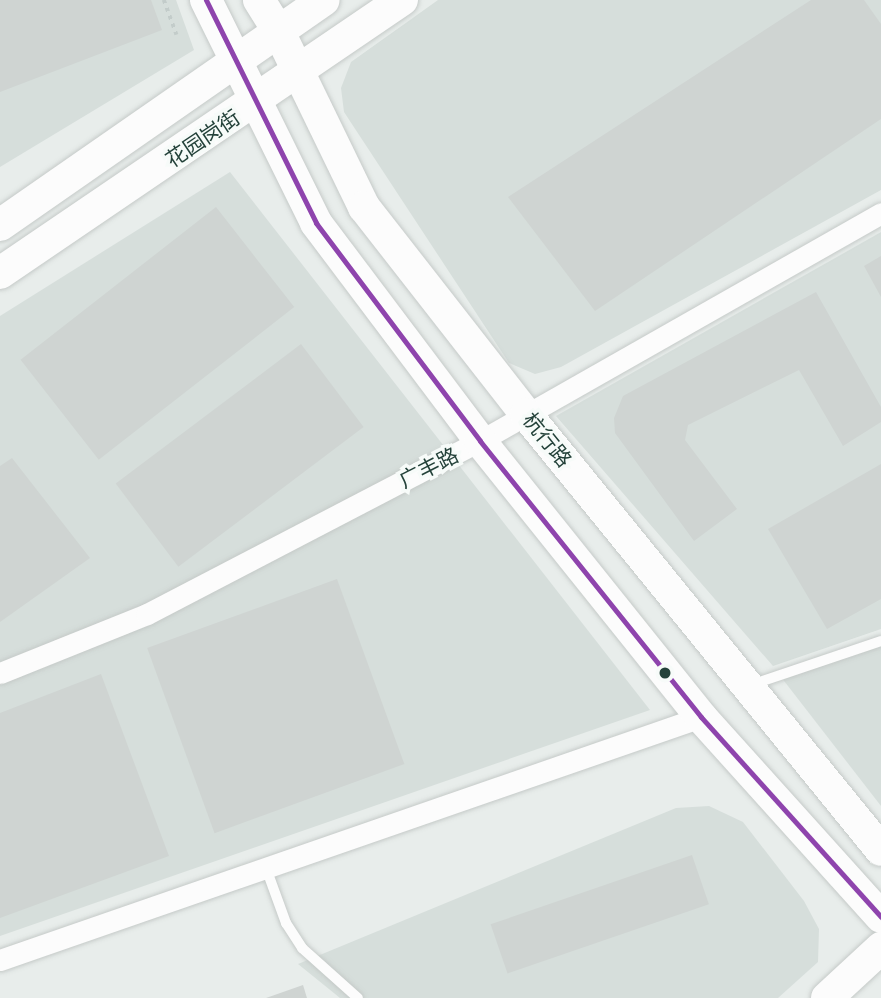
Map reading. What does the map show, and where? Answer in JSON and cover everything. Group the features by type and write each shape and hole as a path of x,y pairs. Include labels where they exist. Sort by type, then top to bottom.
{"main road":[{"path":"206,0 239,60 316,223 480,441 701,717 881,917"},
{"name":"杭行路","path":"259,0 300,73 364,207 526,414 881,850"},
{"path":"0,225 324,0"},
{"name":"花园岗街","path":"0,273 258,102 402,0"},
{"path":"827,998 881,948"}],"street":[{"name":"广丰路","path":"0,673 147,614 480,441 881,213"},
{"path":"0,960 701,717"}],"lane":[{"path":"747,686 881,641"},
{"path":"266,868 286,923 302,948 358,998"}],"path":[{"path":"164,0 177,35"}],"shaded area":[{"path":"0,0 176,0 194,50 0,167"},
{"path":"438,0 881,0 881,190 561,367 535,374 509,363 344,112 341,88 351,62"},
{"path":"230,172 650,710 0,936 0,316"},
{"path":"881,232 881,629 773,666 556,416"},
{"path":"881,644 881,806 781,677"},
{"path":"709,806 743,822 804,901 819,929 818,962 778,998 340,998 298,964 676,808"}],"building":[{"path":"0,0 151,0 162,30 0,92"},
{"path":"811,0 864,0 881,24 881,119 595,311 508,197"},
{"path":"216,207 294,307 99,460 21,360"},
{"path":"881,256 881,297 864,266"},
{"path":"816,292 881,407 881,422 843,446 799,370 688,425 685,440 737,509 694,541 615,433 614,418 623,396"},
{"path":"301,344 364,427 178,567 116,484"},
{"path":"12,458 90,558 0,622 0,466"},
{"path":"881,464 881,599 827,629 768,529"},
{"path":"337,579 404,764 215,833 147,648"},
{"path":"101,674 169,856 0,918 0,713"},
{"path":"692,855 709,904 508,974 491,924"},
{"path":"303,985 307,998 266,998"}],"transit line":[{"path":"206,0 316,223 480,441 701,717 881,917"}]}
